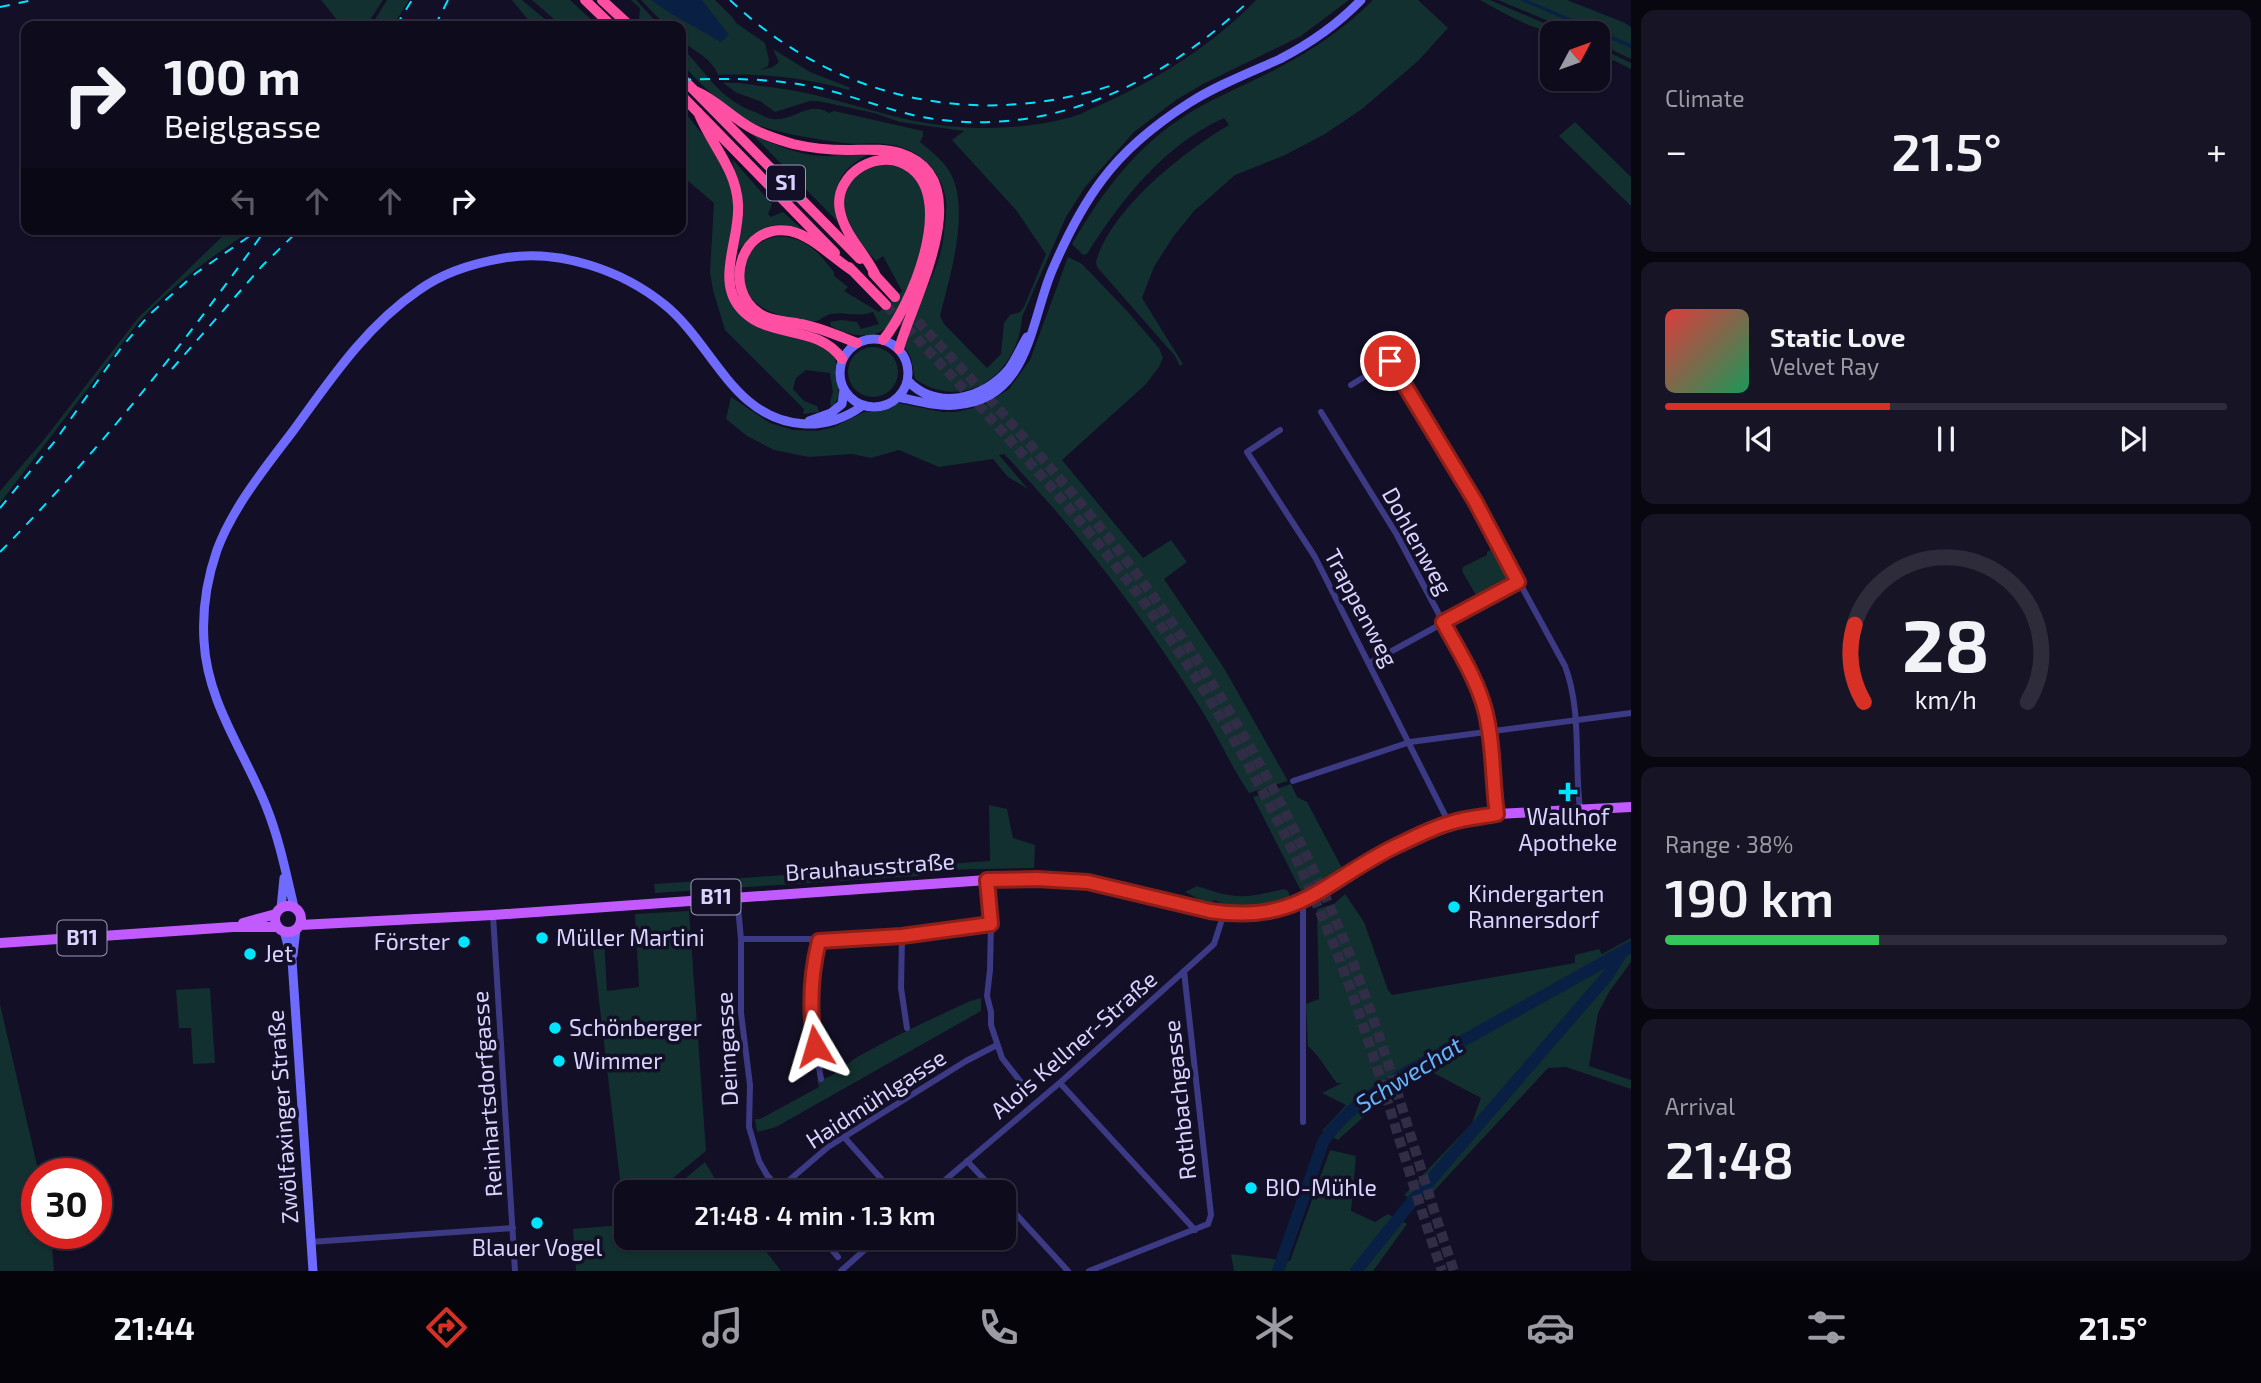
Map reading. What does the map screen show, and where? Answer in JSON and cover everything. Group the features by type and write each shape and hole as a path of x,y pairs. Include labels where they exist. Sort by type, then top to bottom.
{"highway":[{"path":"585,0 607,21"},
{"path":"602,0 625,21"},
{"name":"S1","path":"686,82 895,297"},
{"path":"695,91 710,97 753,129 774,138 817,148 877,149 900,153 916,161 928,173 937,189 939,208 936,241 918,302 899,349"},
{"name":"S1","path":"686,99 886,305"},
{"path":"698,112 705,130 728,164 736,186 737,225 729,267 734,300 743,312 756,321 818,339 835,349 842,359"},
{"path":"876,276 846,227 839,202 844,184 850,177 862,165 879,159 896,161 911,167 922,179 928,192 930,208 927,236 910,298 883,340"},
{"path":"853,271 805,237 791,231 778,230 763,235 747,248 740,262 738,277 743,295 750,306 760,314 773,320 801,323 857,343"}],"main road":[{"path":"898,397 955,406 988,396 1011,377 1030,343 1050,276 1082,208 1103,178 1128,151 1155,126 1190,102 1309,42 1361,0"},
{"path":"298,919 268,809 222,715 208,676 204,606 218,550 245,499 345,361 391,311 421,288 452,272 480,263 535,257 575,261 638,285 666,306 691,330 736,390 751,405 784,421 801,424 832,421 862,406"},
{"path":"908,381 925,394 938,397 961,398 975,394 989,387 1009,369 1032,330"},
{"path":"801,424 831,414 842,404 842,359 857,343 883,340 899,349 908,365 908,381 898,397 882,407 862,406 844,390"},
{"name":"Brauhausstraße","path":"298,919 338,923 493,915 737,896 1037,879 1088,882 1224,913 1268,912 1303,901 1395,847 1449,823 1497,814 1631,807"},
{"path":"281,929 278,911 284,866"},
{"name":"B11","path":"0,943 233,926 281,929 298,919 287,905 278,911 233,926"},
{"name":"Zwölfaxinger Straße","path":"298,919 292,960 313,1271"},
{"name":"Zwölfaxinger Straße","path":"281,929 292,960"}],"street":[{"path":"1351,385 1390,361 1475,501 1565,666 1571,682 1575,720 1580,809"},
{"name":"Dohlenweg","path":"1321,412 1396,535 1476,684 1485,708 1489,731 1497,814"},
{"name":"Trappenweg","path":"1280,430 1247,452 1315,557 1449,823"},
{"path":"1370,663 1518,582"},
{"path":"1293,781 1410,742 1631,713"},
{"path":"987,880 991,924 987,996 997,1045 1009,1068 1028,1091"},
{"name":"Deimgasse","path":"737,896 741,939 741,1013 750,1085 749,1127 759,1161 771,1180"},
{"path":"1303,901 1303,1122"},
{"name":"Alois Kellner-Straße","path":"945,1180 1060,1083 1214,944 1224,913"},
{"name":"Reinhartsdorfgasse","path":"493,915 515,1271"},
{"path":"741,939 819,941 902,936 991,924"},
{"path":"902,936 901,988 906,1028"},
{"path":"819,941 813,964 810,996 811,1021 821,1079"},
{"name":"Rothbachgasse","path":"1184,971 1211,1215 1208,1224 1195,1230"},
{"name":"Haidmühlgasse","path":"791,1180 844,1136 965,1060 997,1045"},
{"path":"1060,1083 1195,1230 1089,1271"},
{"path":"844,1136 882,1180"},
{"path":"967,1161 985,1180"},
{"path":"1016,1214 1068,1271"},
{"path":"310,1242 513,1228"},
{"path":"832,1250 838,1257"},
{"path":"841,1271 864,1250"}],"green space":[{"path":"321,0 383,0 369,21 338,21"},
{"path":"387,0 409,0 396,21 374,21"},
{"path":"512,0 522,0 547,21 529,21"},
{"path":"532,0 570,0 593,21 556,21"},
{"path":"631,0 636,0 655,21 640,21 640,8"},
{"path":"641,0 715,0 736,23 765,43 768,66 760,70 773,67 779,62 773,49 810,72 851,88 848,90 784,77 718,75 707,59 686,44 686,21 661,21"},
{"path":"1256,0 1349,0 1301,36 1203,84 1176,100 1134,132 1085,187 1066,217 1022,317 1019,337 1011,355 987,382 953,392 934,389 915,379 911,358 905,347 942,247 945,195 931,166 924,159 896,146 880,143 848,144 765,128 744,119 725,105 686,69 686,52 730,99 770,118 787,118 814,109 923,131 920,142 951,174 959,207 956,244 940,316 944,324 987,368 1001,354 1004,323 1010,315 1020,312 1024,307 1046,254 1016,210 952,140 964,131 900,122 874,113 818,101 775,112 760,101 737,93 723,83 780,88 929,124 969,128 1029,125 1076,116 1141,85 1202,47"},
{"path":"1373,0 1418,0 1448,28 1418,61 1362,109 1325,134 1285,155 1235,175 1194,211 1173,237 1154,267 1142,298 1183,364 1180,366 1175,356 1097,267 1096,262 1116,222 1132,203 1171,166 1229,125 1224,118 1203,129 1163,158 1129,195 1087,254 1083,255 1072,244 1120,174 1165,130 1206,103 1304,54 1340,29"},
{"path":"1480,0 1490,0 1540,21 1540,29"},
{"path":"1498,0 1567,0 1625,23 1631,27 1631,59 1610,49 1610,21 1548,21"},
{"path":"1610,53 1631,63 1631,69 1610,60"},
{"path":"686,114 720,155 735,198 730,293 835,355 839,396 834,405 831,406 830,402 833,392 830,373 806,370 796,378 793,389 804,401 817,406 819,412 803,414 804,409 725,330 710,272 714,203 686,179"},
{"path":"1575,122 1631,177 1631,206 1559,136"},
{"path":"752,134 779,146 808,154 866,156 849,168 838,183 835,201 838,222"},
{"path":"732,159 772,204 768,214 771,217 783,212 803,230 772,225 758,232 737,251 744,209"},
{"path":"898,164 921,186 926,217 917,266 892,319 884,329 876,334 862,335 831,326 830,322 841,320 857,322 861,329 879,324 873,312 831,314 810,321 764,309 749,295 743,278 746,261 755,247 770,238 790,238 812,248 834,272 834,276 848,287 844,291 879,312 902,291 883,256 876,261 851,227 844,201 846,188 852,177 865,167"},
{"path":"224,235 244,235 164,296 138,323 0,503 0,491 42,442 138,318"},
{"path":"1068,257 1082,264 1128,312 1159,348 1163,358 1145,385 1062,460 1143,558 1171,540 1187,562 1164,579 1224,668 1288,781 1249,793 1201,709 1157,642 1084,545 1004,454 999,455 1028,489 1008,477 993,459 939,467 899,450 871,458 852,454 809,457 774,450 747,436 726,419 731,397 770,423 793,430 817,431 834,427 864,412 882,411 898,403 942,412 982,406 1009,389 1030,360"},
{"path":"873,347 891,354 898,372 891,390 873,397 855,390 848,372 855,354"},
{"path":"1494,548 1510,576 1508,580 1477,597 1462,571 1463,567 1487,555 1487,552"},
{"path":"1291,784 1297,797 1307,802 1342,868 1301,891 1253,797"},
{"path":"989,805 1007,809 1013,838 1035,845 1034,868 933,870 918,876 655,893 654,884 990,861"},
{"path":"1197,886 1222,894 1240,896 1284,889 1290,897 1242,906 1215,900 1209,904 1185,892"},
{"path":"1345,894 1364,922 1392,995 1575,963 1575,955 1599,949 1602,954 1631,938 1631,962 1609,992 1598,1013 1589,1066 1631,1080 1631,1089 1566,1067 1548,1068 1433,1192 1420,1203 1404,1195 1472,1123 1481,1098 1428,1070 1392,1091 1338,1140 1322,1131 1346,1105 1322,1093 1342,1083 1337,1083 1308,1046 1306,1004 1319,999 1317,909 1334,904"},
{"path":"689,911 706,1151 671,1180 620,1180 592,940 604,939 607,991 639,987 635,914"},
{"path":"210,988 215,1063 193,1064 191,1028 179,1028 176,990"},
{"path":"981,998 981,1011 776,1127 757,1132 755,1119 760,1119 819,1087 817,1080 834,1074 859,1056 900,1034"},
{"path":"0,1004 35,1158 21,1158 21,1249 52,1249 54,1271 0,1271"},
{"path":"1330,1150 1356,1156 1351,1211 1375,1222 1388,1214 1407,1224 1373,1271 1234,1271 1231,1254 1290,1261"},
{"path":"705,1162 716,1180 683,1180"},
{"path":"614,1226 614,1250 765,1250 781,1271 576,1271 573,1229"}],"water":[{"path":"651,0 702,0 729,35 721,42"},
{"path":"1520,0 1527,0 1577,21 1569,21"},
{"path":"1610,35 1631,44 1631,48 1610,39"}],"waterway":[{"name":"Schwechat","path":"1278,1271 1323,1142 1340,1121 1371,1095 1405,1073 1631,947"},
{"name":"Schwechat","path":"1356,1271 1409,1205 1608,975 1622,952"}],"tunnel":[{"path":"886,305 1027,460 1108,556 1172,641 1229,731 1280,825 1341,964 1372,1051 1442,1271"},
{"path":"907,310 1042,458 1119,551 1181,636 1238,725 1288,818 1351,957 1454,1271"}],"railway":[{"path":"0,7 33,0"},
{"path":"399,21 412,0"},
{"path":"438,21 448,0"},
{"path":"730,0 771,34 815,62 861,83 909,97 959,104 1010,105 1062,98 1113,85"},
{"path":"686,80 784,82 819,88 922,117 968,122 1013,120 1057,112 1099,99 1140,80 1179,57 1250,0"},
{"path":"0,508 55,441 121,348 149,315 196,273 251,235"},
{"path":"0,552 106,436 204,314 262,235"},
{"path":"172,369 263,265 294,235"}],"place":[{"name":"Wallhof Apotheke","path":"1568,792"},
{"name":"Kindergarten Rannersdorf","path":"1454,907"},
{"name":"Müller Martini","path":"542,938"},
{"name":"Förster","path":"464,942"},
{"name":"Jet","path":"250,954"},
{"name":"Schönberger","path":"555,1028"},
{"name":"Wimmer","path":"559,1061"},
{"name":"BIO-Mühle","path":"1251,1188"},
{"name":"Blauer Vogel","path":"537,1223"}],"route":[{"path":"815,1046 810,996 813,964 819,941 902,936 991,924 987,880 1088,882 1210,911 1268,912 1303,901 1395,847 1449,823 1497,814 1485,708 1476,684 1443,622 1518,582 1475,501 1390,361"}]}
